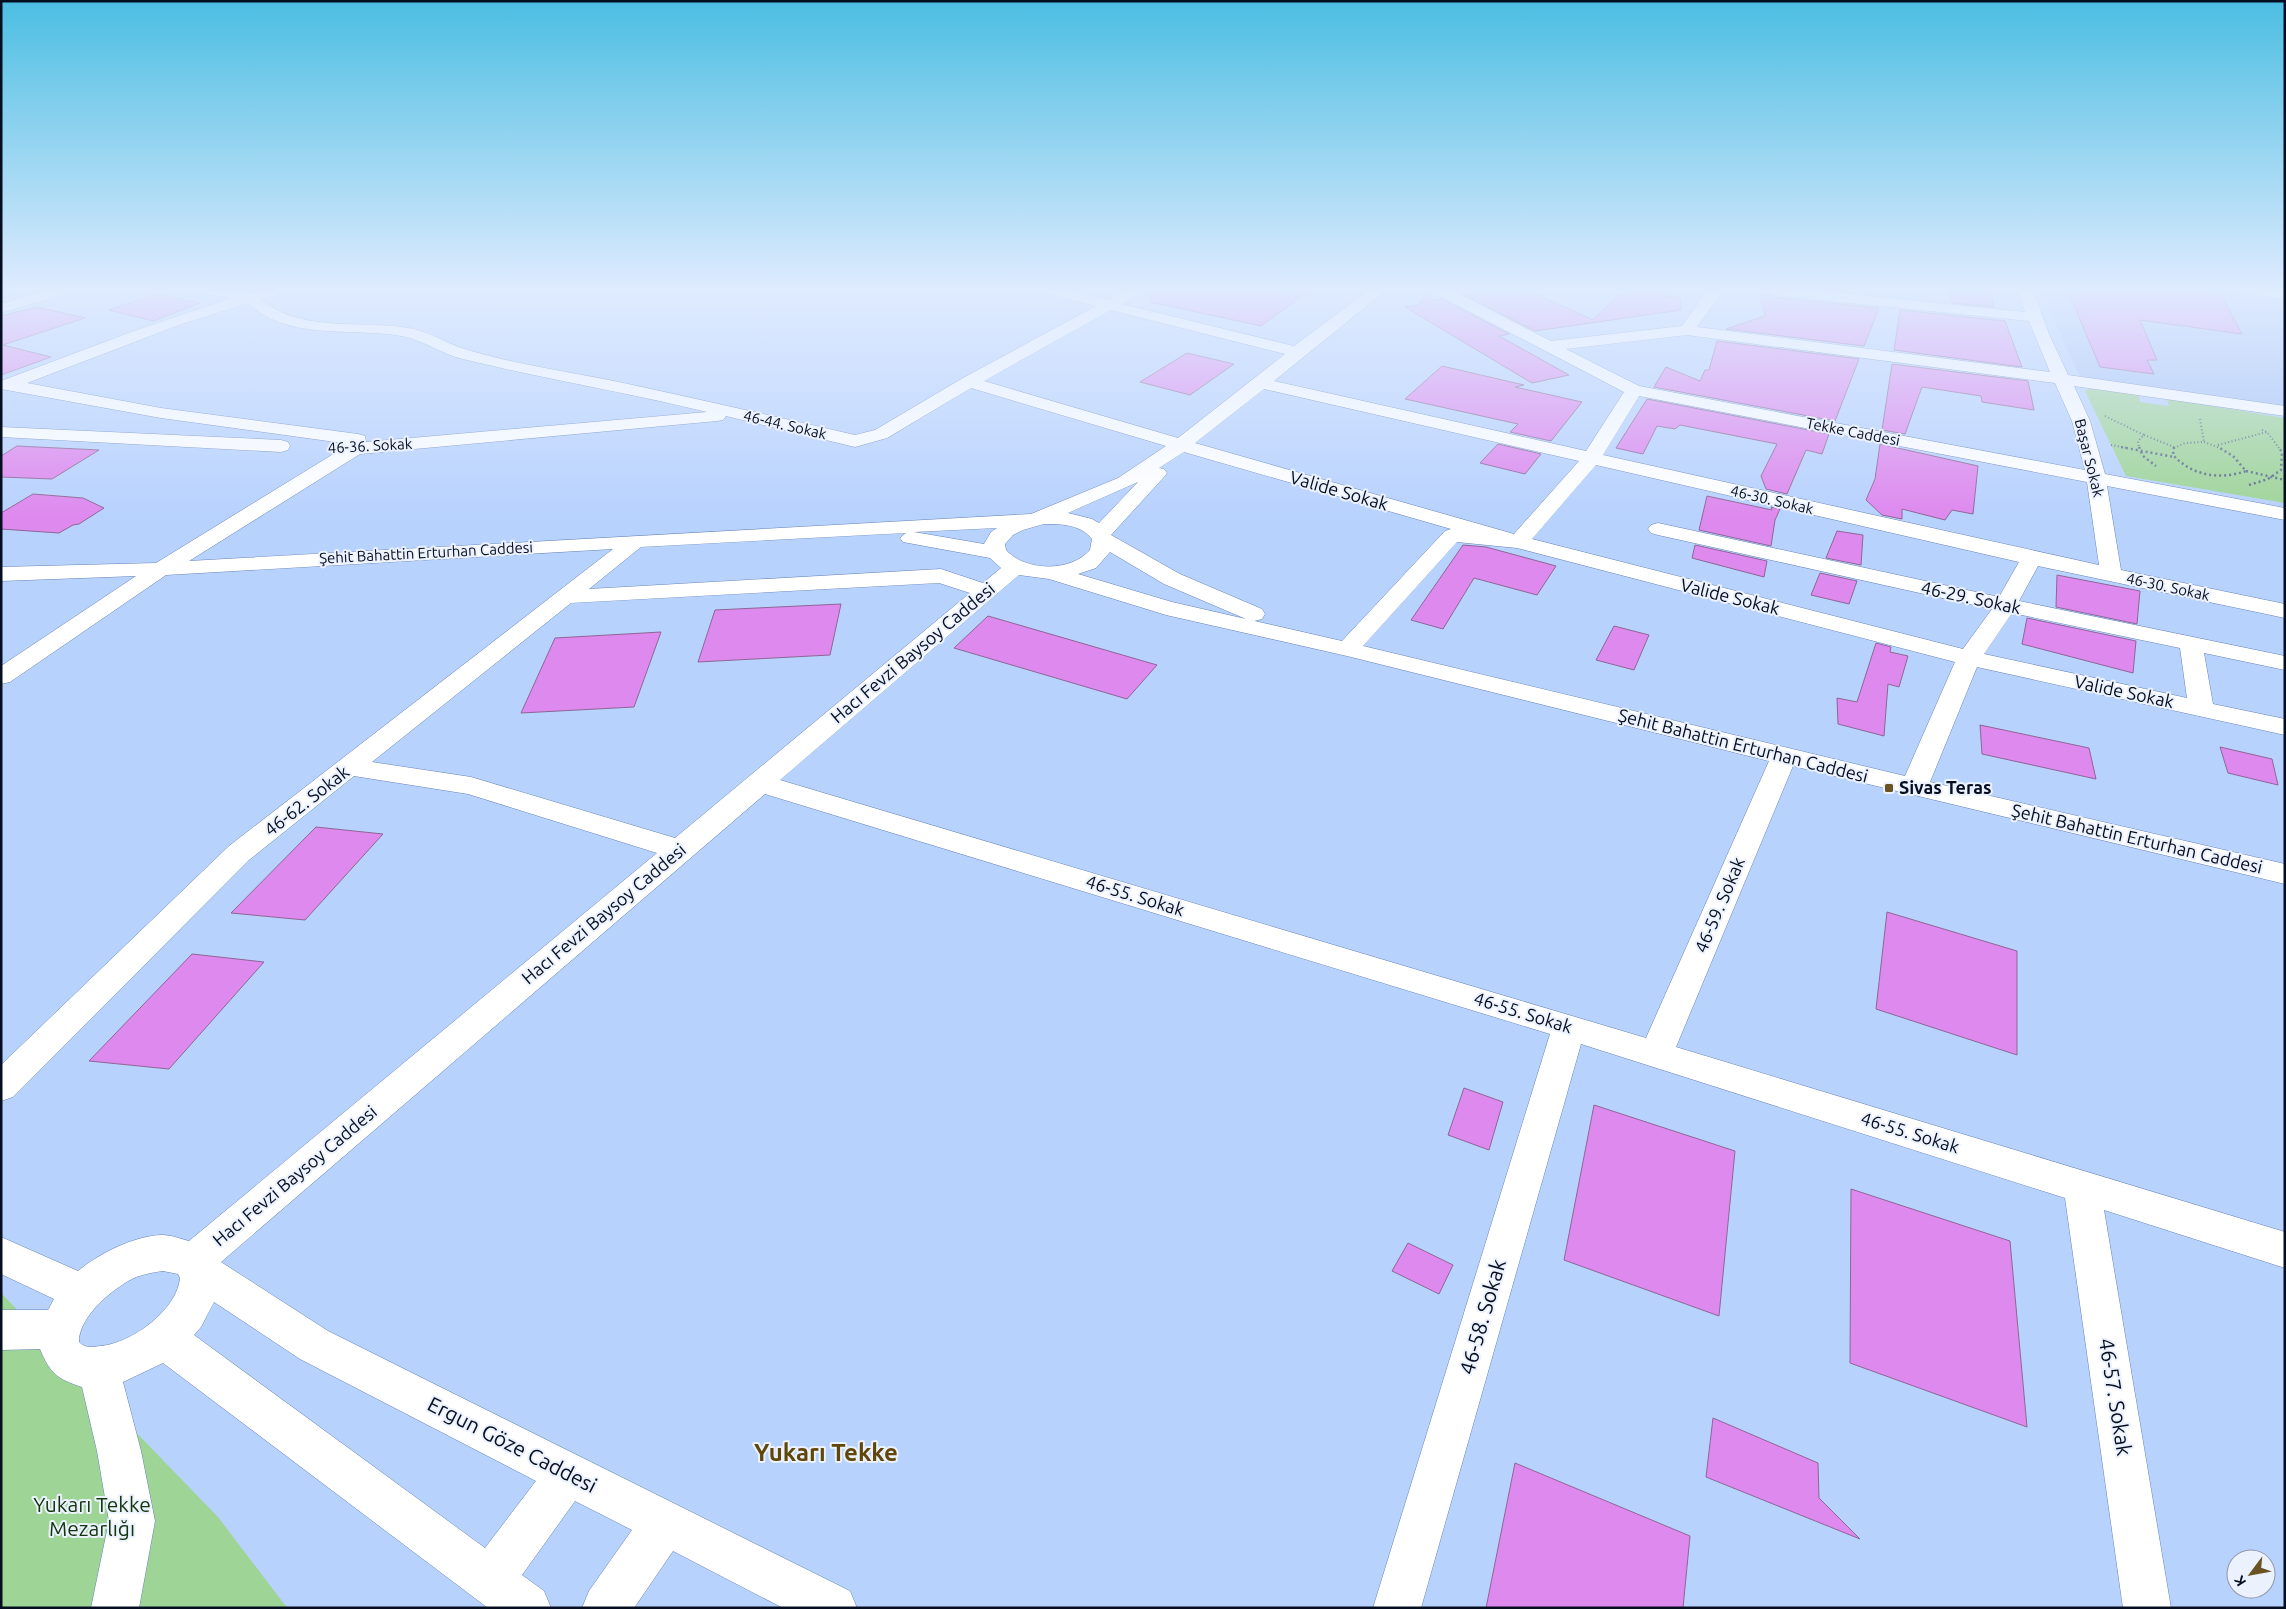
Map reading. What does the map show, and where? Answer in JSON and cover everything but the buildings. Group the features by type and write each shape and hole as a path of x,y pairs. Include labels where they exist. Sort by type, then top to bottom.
{"street":[{"path":"4,386 60,366"},
{"name":"46-44. Sokak","path":"515,366 738,414 855,442 881,434 969,382"},
{"path":"969,382 999,366"},
{"path":"1006,560 996,544 1001,534 1014,525 1033,520 1125,482 1181,446 1281,366"},
{"name":"Tekke Caddesi","path":"1588,366 1634,390 2285,514"},
{"path":"1962,366 2285,411"},
{"name":"Başar Sokak","path":"2055,366 2073,399 2087,440 2096,478 2111,575"},
{"name":"Valide Sokak","path":"969,382 1181,446 1518,542 1969,658 2285,728"},
{"name":"46-30. Sokak","path":"1261,383 2032,558 2285,611"},
{"path":"1,677 161,569 354,449 358,440 161,413 4,386"},
{"path":"1347,649 1452,535 1518,542 1591,459 1634,390"},
{"name":"46-36. Sokak","path":"1,432 354,449 738,414"},
{"path":"1048,572 1072,569 1089,562 1101,551 1101,537 1181,446"},
{"name":"Şehit Bahattin Erturhan Caddesi","path":"1,574 161,569 1057,518 1076,521 1092,528 1101,537 1172,578 1222,602 1347,649"},
{"name":"46-29. Sokak","path":"1658,529 2285,664"},
{"name":"Şehit Bahattin Erturhan Caddesi","path":"851,530 1006,560 1166,608 1347,649 1784,756 2285,874"},
{"name":"46-62. Sokak","path":"1,1087 239,853 350,768 636,541"},
{"path":"1914,787 1969,658 2006,605 2032,558"},
{"name":"Hacı Fevzi Baysoy Caddesi","path":"196,1266 680,850 986,591 1006,560"},
{"path":"565,597 941,576 986,591"},
{"path":"2191,644 2201,709"},
{"name":"46-59. Sokak","path":"1656,1054 1784,756"},
{"path":"350,768 472,786 680,850"},
{"name":"46-55. Sokak","path":"759,783 1569,1026 2285,1250"},
{"name":"46-58. Sokak","path":"1398,1608 1569,1026"},
{"name":"46-57. Sokak","path":"2082,1187 2147,1608"},
{"path":"175,1253 196,1266 200,1279 196,1300 188,1315 165,1339 135,1358 99,1369 78,1366 62,1354 59,1344 61,1328 70,1309 84,1292 105,1274 146,1255 175,1253"},
{"path":"1,1255 84,1292"},
{"name":"Ergun Göze Caddesi","path":"196,1266 314,1345 833,1608"},
{"path":"1,1330 61,1328"},
{"path":"165,1339 527,1608"},
{"path":"99,1369 119,1451 132,1521 115,1608"},
{"path":"490,1580 568,1474"},
{"path":"606,1608 665,1523"}],"path":[{"path":"2197,398 2204,442"},
{"path":"2073,399 2144,435 2174,447 2185,443 2204,442 2217,446 2241,463 2246,471"},
{"path":"2247,486 2271,477 2281,470 2284,452 2267,432 2259,429"},
{"path":"2217,446 2276,430"},
{"path":"2144,435 2138,441 2139,450 2157,467"},
{"path":"2087,440 2175,457"},
{"path":"2174,447 2175,457 2180,464 2202,473 2228,477 2246,471 2285,480"}],"shaded area":[{"path":"2075,366 2285,366 2285,407 2080,377"}],"green space":[{"path":"2091,388 2139,396 2140,402 2169,406 2167,399 2285,418 2285,503 2126,476 2085,391"},
{"name":"Yukarı Tekke Mezarlığı","path":"1,1293 218,1517 289,1608 1,1608"}],"place":[{"name":"Sivas Teras","path":"1889,788"}],"district":[{"name":"Yukarı Tekke","path":"826,1453"}]}
